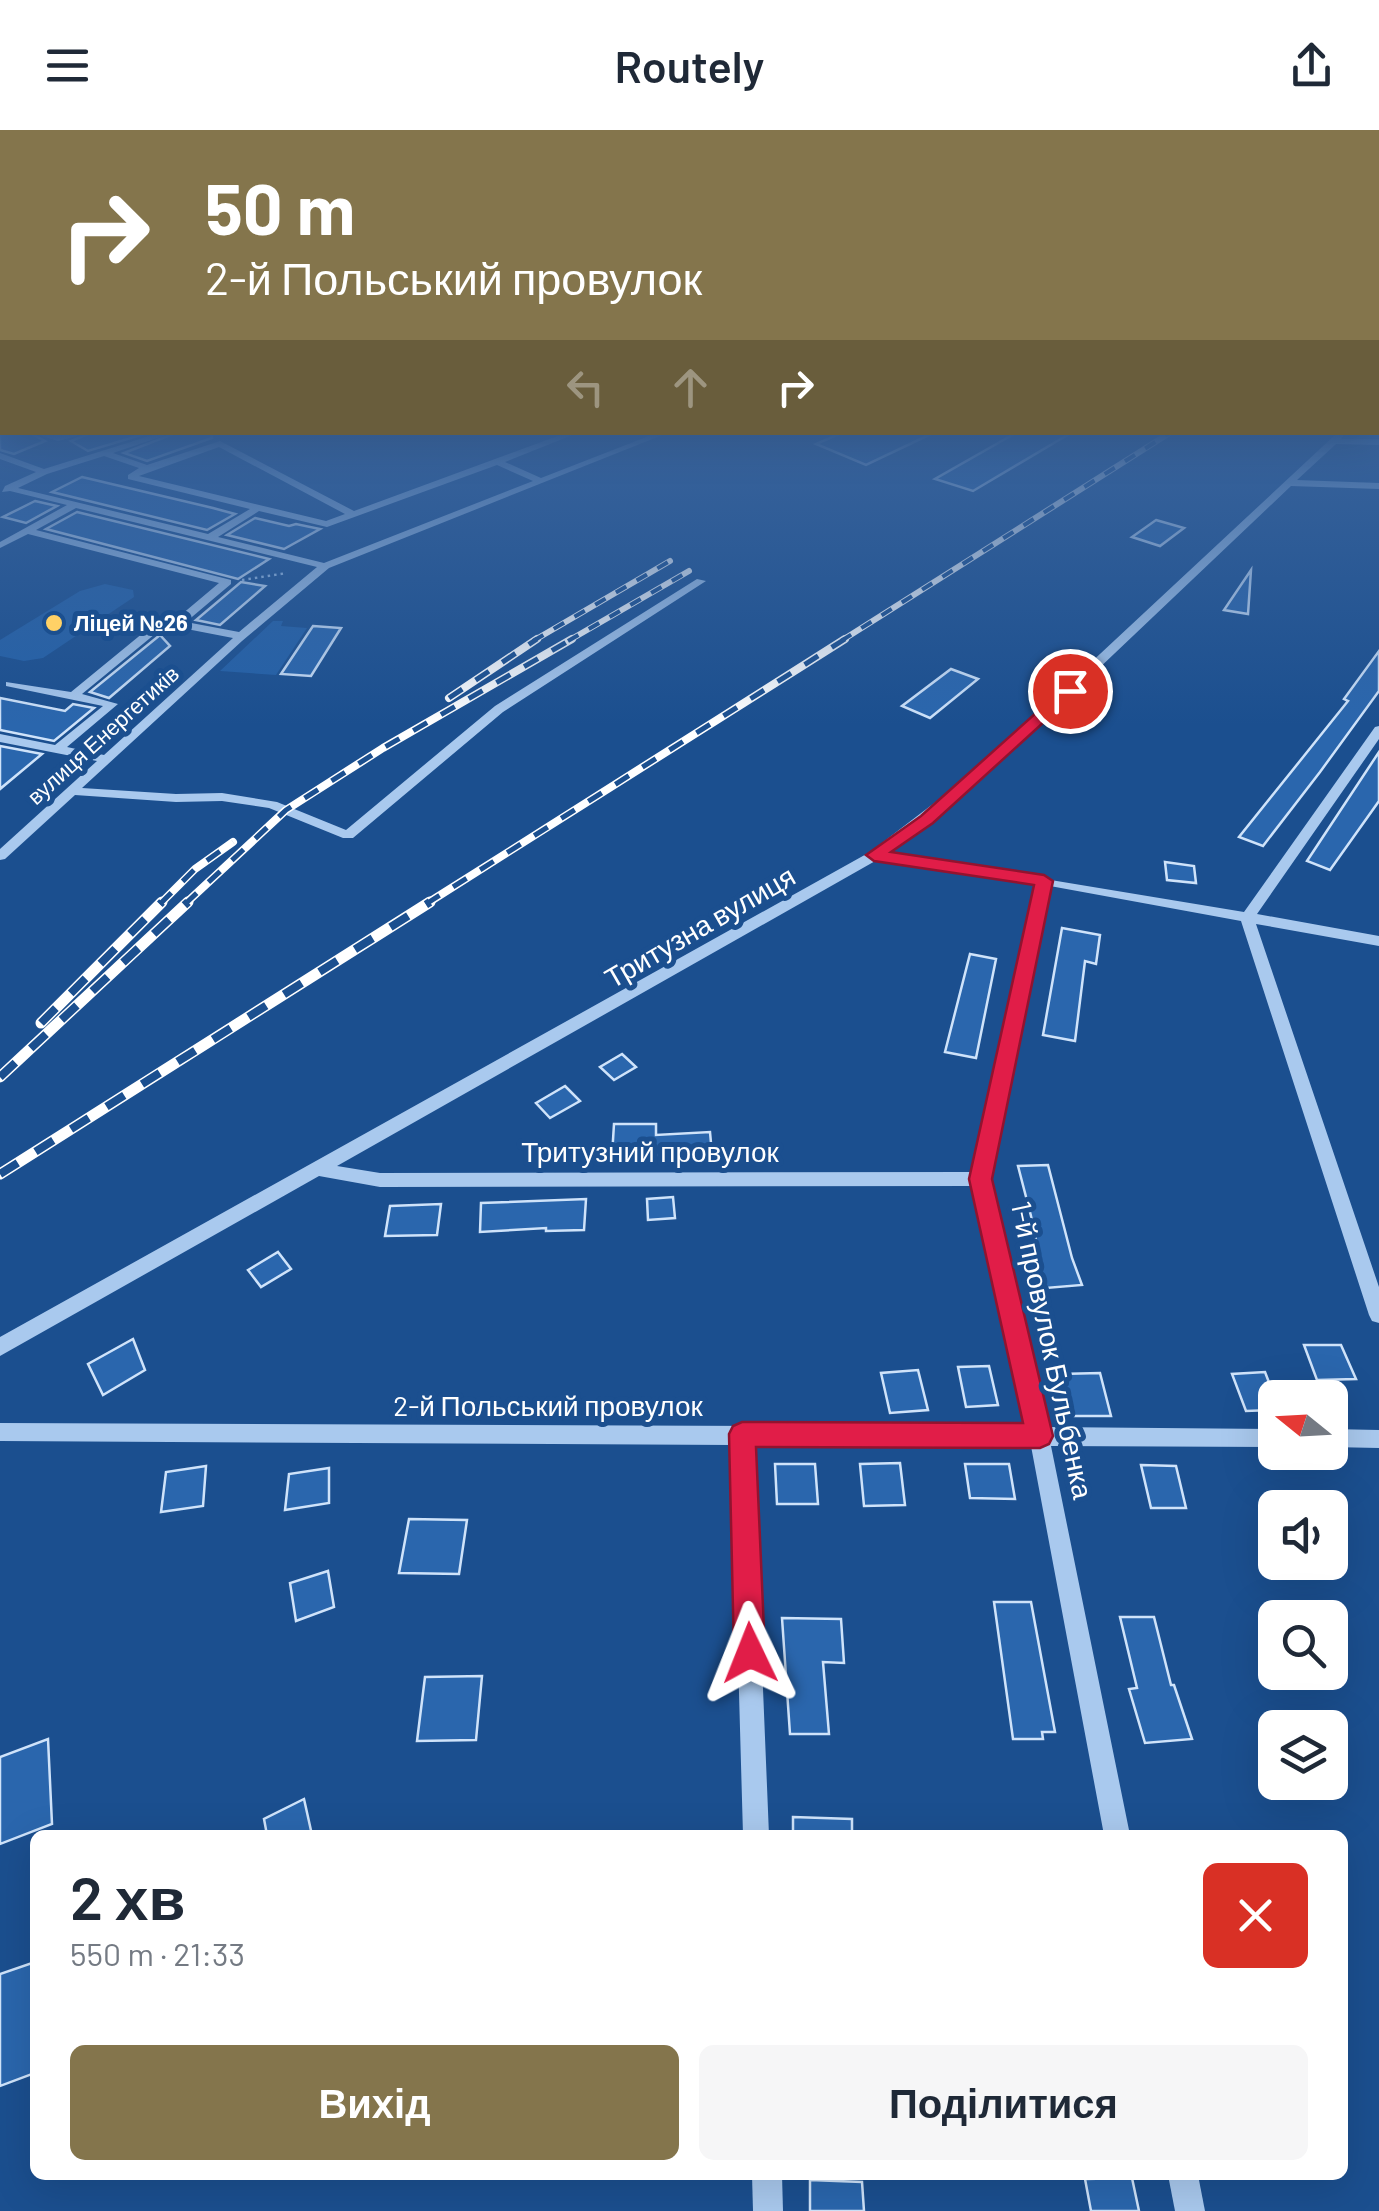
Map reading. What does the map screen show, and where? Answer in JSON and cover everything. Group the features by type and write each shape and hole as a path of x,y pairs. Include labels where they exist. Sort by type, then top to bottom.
{"street":[{"path":"2,544 27,531"},
{"path":"27,531 228,582"},
{"path":"186,531 325,566"},
{"path":"210,537 220,531"},
{"name":"вулиця Енергетиків","path":"0,856 241,636 325,566 412,531"},
{"name":"Тритузна вулиця","path":"0,1348 874,855 972,781 1238,531"},
{"path":"72,791 222,797 272,805 348,836 498,709 700,581"},
{"path":"177,624 228,582"},
{"path":"72,696 164,621 241,636"},
{"path":"10,684 112,704 58,749"},
{"path":"1247,918 1379,730"},
{"path":"0,738 107,759"},
{"path":"874,855 1379,941"},
{"name":"1-й провулок Бульбенка","path":"1044,881 980,1179 1040,1436 1116,1830"},
{"path":"1247,918 1379,1315"},
{"name":"Тритузний провулок","path":"321,1170 380,1180 980,1179"},
{"name":"2-й Польський провулок","path":"0,1432 1258,1438"},
{"path":"742,1434 756,1830"},
{"path":"1348,1438 1379,1438"},
{"path":"767,2180 768,2211"},
{"path":"1184,2180 1190,2211"}],"path":[{"path":"228,582 325,566"}],"shaded area":[{"path":"105,584 133,590 134,597 43,658 24,661 0,656 0,640 80,591"},
{"path":"273,621 283,621 281,626 307,628 276,675 220,671"}],"building":[{"path":"54,531 155,531 269,559 238,579"},
{"path":"233,531 316,531 284,549 227,535"},
{"path":"1140,531 1180,531 1160,546 1132,537"},
{"path":"1251,570 1248,614 1224,610"},
{"path":"241,582 265,586 220,625 196,620"},
{"path":"313,626 341,628 311,676 281,674"},
{"path":"160,635 170,646 109,698 90,692"},
{"path":"1379,651 1379,691 1320,772 1263,846 1239,837 1348,701 1344,699"},
{"path":"951,669 978,679 930,718 902,706"},
{"path":"0,698 65,711 73,704 94,708 54,741 0,730"},
{"path":"0,746 42,754 0,789"},
{"path":"1379,752 1379,801 1330,870 1307,861"},
{"path":"1165,862 1194,866 1196,883 1167,880"},
{"path":"1062,928 1100,935 1096,964 1085,961 1075,1041 1043,1035"},
{"path":"970,954 996,959 976,1058 945,1052"},
{"path":"622,1054 636,1067 614,1080 600,1067"},
{"path":"565,1086 580,1101 550,1118 536,1103"},
{"path":"614,1124 656,1124 656,1135 710,1132 712,1154 612,1156"},
{"path":"1048,1165 1082,1285 1046,1288 1037,1260 1018,1166"},
{"path":"673,1197 675,1218 648,1220 647,1199"},
{"path":"586,1199 584,1230 480,1232 481,1203"},
{"path":"441,1204 437,1235 385,1236 390,1206"},
{"path":"278,1252 291,1269 261,1287 248,1270"},
{"path":"133,1339 145,1370 103,1395 88,1364"},
{"path":"1304,1345 1341,1345 1356,1379 1317,1380"},
{"path":"989,1366 998,1405 966,1407 958,1367"},
{"path":"918,1370 928,1410 890,1413 881,1373"},
{"path":"1265,1372 1268,1380 1258,1380 1258,1411 1246,1411 1232,1374"},
{"path":"1100,1373 1111,1416 1070,1416 1060,1374"},
{"path":"900,1463 905,1505 864,1506 860,1464"},
{"path":"775,1464 815,1464 818,1504 777,1504"},
{"path":"965,1464 1009,1464 1015,1499 970,1498"},
{"path":"1141,1465 1176,1466 1186,1508 1151,1508"},
{"path":"206,1466 203,1506 161,1512 166,1472"},
{"path":"329,1468 329,1503 285,1510 289,1474"},
{"path":"409,1519 467,1520 459,1574 399,1573"},
{"path":"328,1571 334,1607 296,1621 290,1583"},
{"path":"994,1602 1031,1602 1055,1732 1042,1732 1043,1739 1013,1739"},
{"path":"1120,1617 1154,1617 1171,1685 1192,1739 1145,1743 1129,1689 1137,1688"},
{"path":"782,1618 841,1619 844,1663 823,1662 829,1734 790,1734"},
{"path":"482,1676 476,1740 417,1741 425,1677"},
{"path":"48,1739 52,1824 0,1844 0,1757"},
{"path":"304,1799 311,1830 266,1830 264,1819"},
{"path":"793,1817 852,1819 852,1830 793,1830"},
{"path":"30,1964 30,2075 0,2086 0,1974"},
{"path":"810,2180 862,2182 864,2211 810,2211"},
{"path":"1085,2180 1132,2180 1139,2211 1091,2211"}],"railway":[{"path":"841,641 1015,531"},
{"path":"533,641 670,561"},
{"path":"568,641 689,571"},
{"path":"449,698 537,639"},
{"path":"185,904 286,810 383,748 572,639"},
{"path":"426,904 845,639"},
{"path":"41,1023 195,869 233,842"},
{"path":"0,1077 188,902"},
{"path":"0,1174 430,902"}],"place":[{"name":"Ліцей №26","path":"54,623"}],"route":[{"path":"750,1653 742,1434 1040,1436 980,1179 1044,881 874,855 927,819 1070,691"}]}
